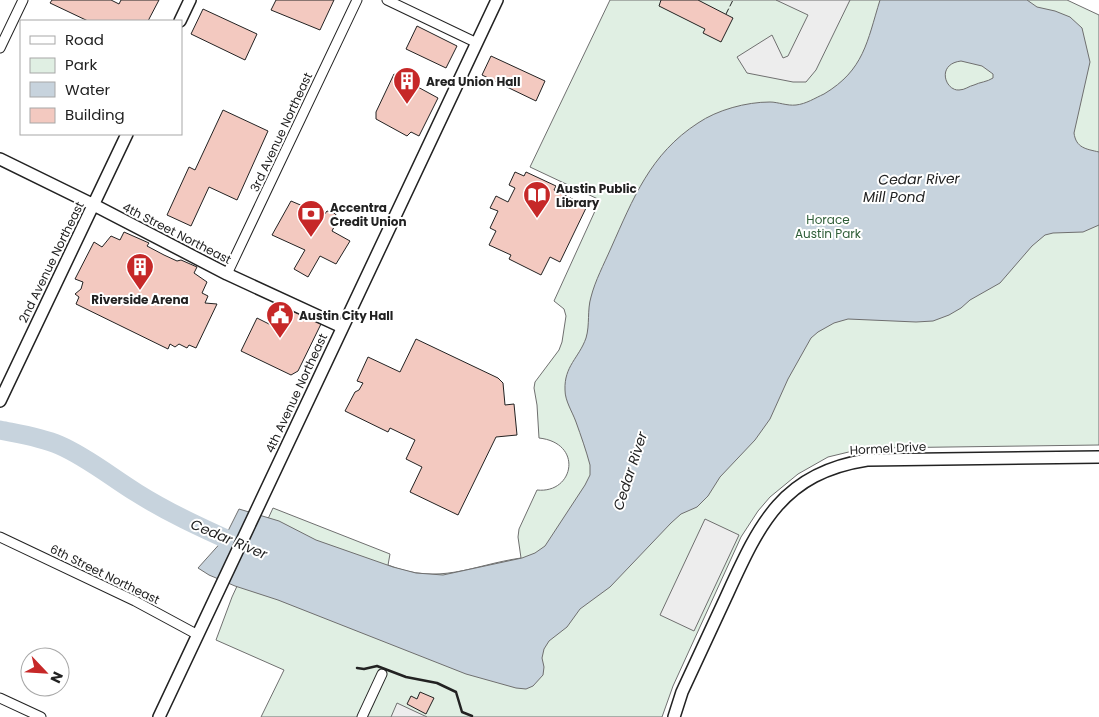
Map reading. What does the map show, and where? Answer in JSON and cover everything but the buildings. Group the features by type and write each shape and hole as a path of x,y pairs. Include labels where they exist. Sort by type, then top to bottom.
{"street":[{"path":"0,48 23,0"},
{"path":"180,20 190,0"},
{"name":"3rd Avenue Northeast","path":"227,274 357,0"},
{"path":"387,0 477,43"},
{"name":"4th Avenue Northeast","path":"159,717 497,0"},
{"name":"2nd Avenue Northeast","path":"0,401 127,135"},
{"name":"4th Street Northeast","path":"0,160 94,205 227,274 342,327"},
{"name":"Hormel Drive","path":"674,717 682,692 751,542 776,506 806,481 840,466 867,460 1099,457"},
{"name":"6th Street Northeast","path":"0,537 135,601 198,635"},
{"path":"362,717 382,674"},
{"path":"0,698 42,717"}],"green space":[{"name":"Horace Austin Park","path":"610,0 1067,0 1099,15 1099,445 875,448 828,457 798,474 770,497 741,537 673,686 662,717 261,717 284,670 216,640 232,597 273,508 390,554 388,565 424,574 440,574 521,558 518,537 519,529 537,490 550,489 566,477 569,467 568,458 563,449 553,442 539,438 534,388 535,382 559,350 562,342 566,316 564,309 554,301 600,200 530,167"}],"shaded area":[{"path":"776,0 850,0 816,70 806,82 793,82 747,73 737,57 772,35 783,58 788,56 808,15"},
{"path":"705,519 739,535 694,631 660,615"},
{"path":"397,703 427,717 391,717"}],"water":[{"name":"Mill Pond","path":"880,0 1027,0 1037,7 1070,17 1082,28 1090,62 1074,133 1079,145 1099,152 1099,225 1083,232 1045,235 1032,246 1000,283 970,300 949,315 933,321 916,322 848,319 834,323 818,332 811,338 788,379 770,419 755,440 720,477 708,496 697,507 681,514 671,523 610,587 580,609 567,627 549,641 544,649 542,658 543,675 533,686 526,689 466,674 278,600 235,586 198,568 224,539 239,509 279,521 316,540 393,567 416,573 443,575 522,558 535,553 545,546 590,475 587,454 566,398 565,382 569,368 586,338 590,302 600,272 627,212 645,179 655,163 681,135 714,114 751,103 770,102 796,105 824,94 837,85 848,75 862,54","holes":["961,61 982,66 993,74 993,78 961,90 950,86 945,77 948,67 953,63"]}],"waterway":[{"name":"Cedar River","path":"0,430 30,436 59,445 89,461 137,493 164,508 246,548"}],"fence":[{"path":"726,14 733,0"}],"wall":[{"path":"357,668 364,669 377,666 406,677 437,683 456,692 462,712 472,716"}],"place":[{"name":"Area Union Hall","path":"407,105"},
{"name":"Austin Public Library","path":"537,219"},
{"name":"Accentra Credit Union","path":"311,238"},
{"name":"Riverside Arena","path":"140,291"},
{"name":"Austin City Hall","path":"280,339"}]}
